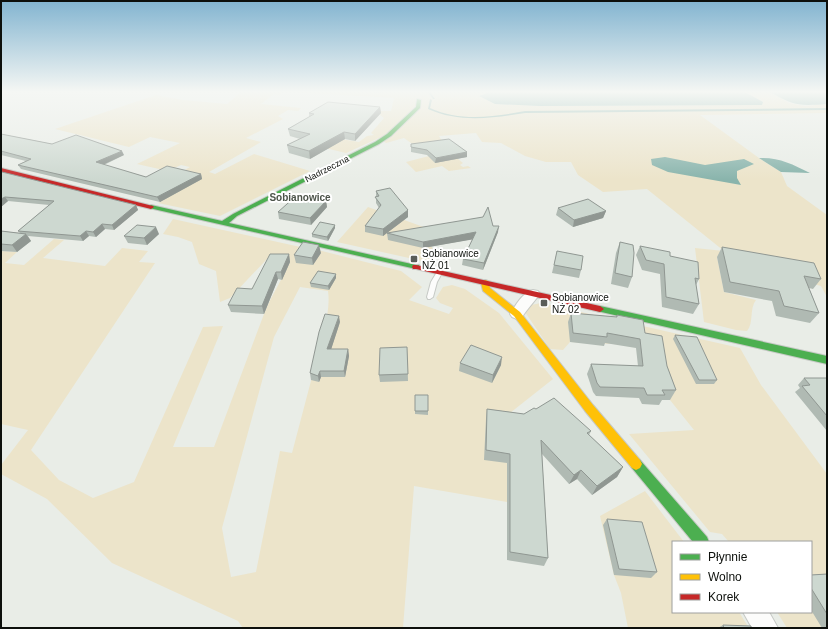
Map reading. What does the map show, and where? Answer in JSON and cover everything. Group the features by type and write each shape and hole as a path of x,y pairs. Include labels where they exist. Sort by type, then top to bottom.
{"street":[{"name":"Nadrzeczna","path":"223,224 235,215 377,143 389,135 403,121"},
{"path":"1,170 223,224 827,360"},
{"path":"485,283 486,289 517,314 589,408 701,541"},
{"path":"517,314 523,304 533,294"},
{"path":"756,613 766,628"}],"lane":[{"path":"430,297 434,282 439,272"}],"shaded area":[{"path":"78,121 278,121 246,138 261,142 209,172 215,174 254,154 310,171 220,216 158,203 168,197 172,177 190,167 181,165 168,171 137,164 180,143 150,137 129,147 55,129"},
{"path":"381,121 709,121 781,172 787,186 827,215 827,297 821,286 717,257 724,292 756,300 747,331 736,330 704,322 695,248 724,251 647,189 603,192 578,175 571,162 546,162 525,156 501,143 482,142 476,133 439,136 450,151 463,163 460,165 471,168 449,171 442,166 416,172 406,162 429,156 404,138 386,143 379,138 346,153 325,148 341,139 359,142 367,136 374,135 371,133"},
{"path":"368,207 432,230 428,231 436,264 337,242"},
{"path":"173,219 322,251 401,271 422,287 409,300 449,314 453,308 440,303 436,298 443,287 452,285 465,289 499,313 553,379 510,413 507,502 414,486 403,628 243,628 238,621 112,563 47,499 1,474 1,465 28,430 1,424 1,251 17,252 5,263 24,265 54,239 64,240 43,258 105,266 122,248 148,251 139,262 155,263 31,450 59,480 93,498 134,482 203,327 223,326 173,447 214,447 264,314 290,262 272,261 267,259 230,298 220,302 216,271 199,264 192,242 163,234","holes":["300,287 328,291 329,299 327,316 316,356 345,377 312,377 292,453 280,451 256,572 231,577 222,528 274,337"]},
{"path":"541,303 740,348 761,385 827,474 827,628 787,628 778,613 812,613 812,541 728,541 722,534 710,532 629,434 694,430 670,400 657,346 570,342 563,350 550,349 525,312 531,305"},
{"path":"645,491 683,541 672,541 672,613 740,613 749,628 628,628 621,593 614,575 600,516"}],"water":[{"path":"665,157 705,165 744,159 754,164 737,171 737,178 741,185 668,172 652,165 651,159"},
{"path":"759,158 779,160 810,173 781,172"}],"building":[{"path":"301,121 367,121 355,134 344,132 309,151 287,145 310,134 288,129"},
{"path":"1,134 52,144 76,135 122,151 96,162 146,177 167,166 201,174 157,197 18,165 31,159 1,151"},
{"path":"449,139 467,152 436,158 427,150 411,147 411,144"},
{"path":"2,172 136,205 112,225 102,224 93,232 86,231 80,236 18,231 54,201 5,197 1,199"},
{"path":"390,188 408,210 383,229 365,226 381,205 375,197 379,196 376,191"},
{"path":"296,196 326,201 310,218 278,212"},
{"path":"588,199 606,211 574,220 558,208"},
{"path":"488,207 493,226 499,226 484,263 463,259 476,232 423,242 387,233 483,217"},
{"path":"320,222 335,225 327,237 312,234"},
{"path":"137,225 156,227 144,238 124,236"},
{"path":"1,231 26,234 12,245 1,244"},
{"path":"303,242 319,245 312,258 294,255"},
{"path":"620,242 633,245 634,253 632,277 615,273"},
{"path":"640,246 670,252 670,256 698,262 699,279 695,278 699,304 666,297 664,264 646,260"},
{"path":"722,247 814,263 821,279 804,276 819,313 784,306 779,291 730,282"},
{"path":"557,251 583,256 581,270 554,265"},
{"path":"270,254 289,254 281,272 276,272 262,306 228,305 237,288 252,289"},
{"path":"318,271 336,274 328,286 310,283"},
{"path":"571,313 617,317 617,315 643,320 645,333 662,336 667,366 676,390 662,390 665,395 647,395 644,388 600,387 597,383 591,364 643,366 640,339 607,333 607,337 573,333"},
{"path":"325,314 339,316 327,349 348,349 344,371 320,371 318,376 310,373 319,332"},
{"path":"675,335 697,337 717,380 699,380"},
{"path":"471,345 502,357 493,375 460,363"},
{"path":"407,347 408,374 379,375 380,348"},
{"path":"804,378 827,378 827,416 802,386 810,385"},
{"path":"415,395 428,395 428,411 415,411"},
{"path":"554,398 591,431 587,433 623,467 597,486 581,470 574,475 541,440 548,558 510,552 510,454 486,450 487,409 524,414 534,408 536,409"},
{"path":"607,519 642,522 657,572 619,569"},
{"path":"827,574 827,614 812,590 812,575"},
{"path":"723,625 751,626 751,628 724,628"}],"traffic: fast":[{"path":"223,224 235,215 377,143 389,135 403,121"},
{"path":"151,207 416,267"},
{"path":"600,309 827,360"},
{"path":"636,464 701,541"}],"traffic: slow":[{"path":"485,283 486,289 517,314 589,408 636,464"}],"traffic: jam":[{"path":"1,170 151,207"},
{"path":"416,267 600,309"}],"place":[{"name":"Sobianowice NŻ 01","path":"414,259"},
{"name":"Sobianowice NŻ 02","path":"544,303"}],"district":[{"name":"Sobianowice","path":"300,197"}]}
